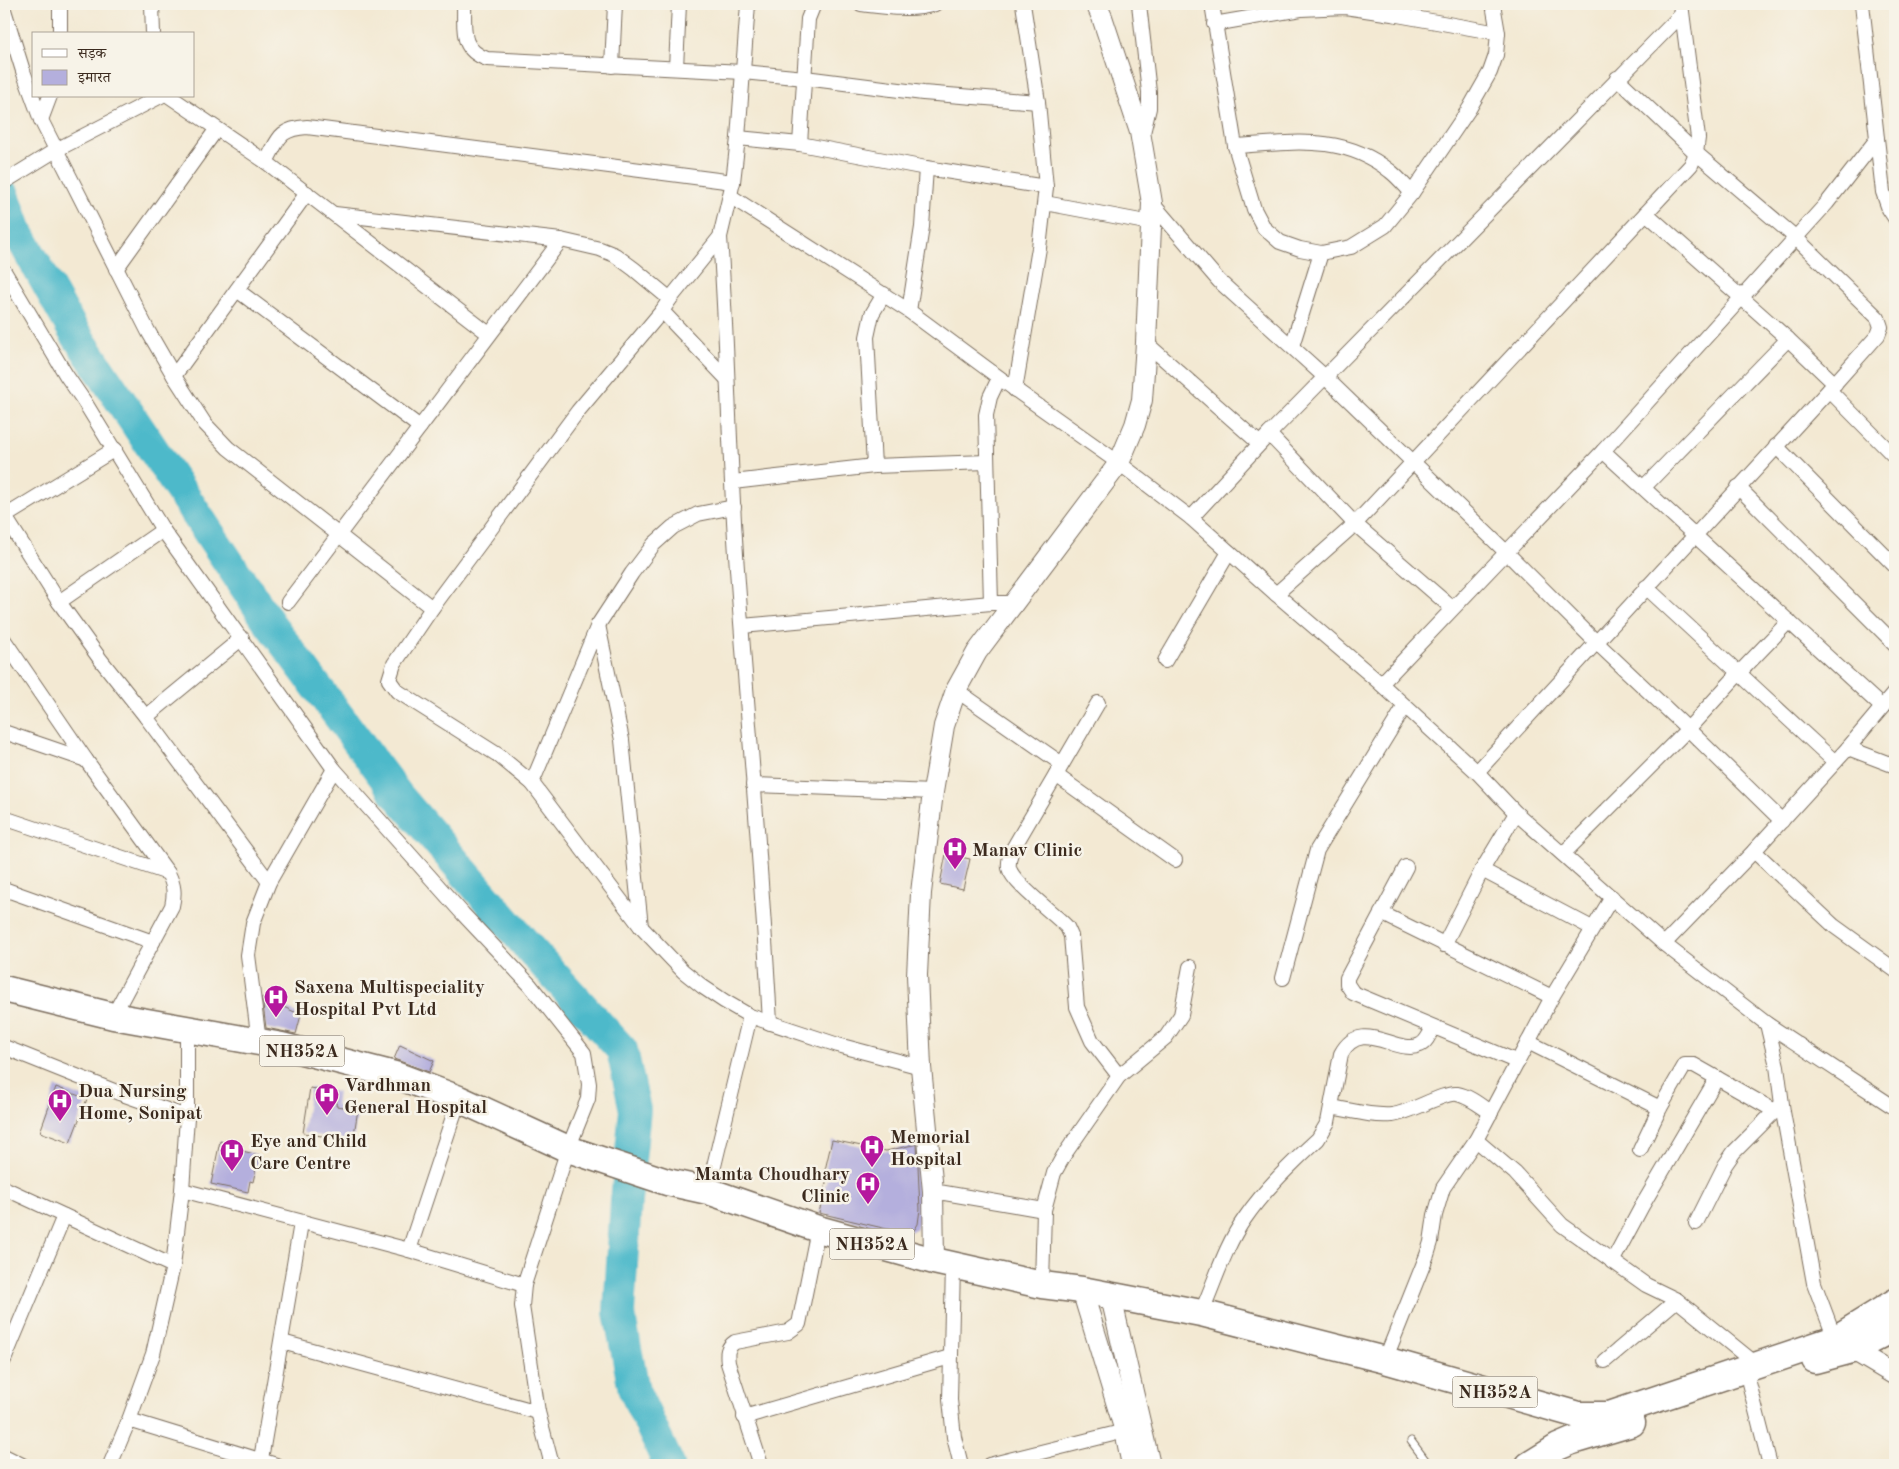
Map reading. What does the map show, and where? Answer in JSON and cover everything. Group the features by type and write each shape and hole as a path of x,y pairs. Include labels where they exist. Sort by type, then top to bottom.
{"highway":[{"name":"NH352A","path":"4,989 113,1016 282,1046 395,1075 459,1099 578,1152 667,1182 708,1191 818,1229 943,1262 1042,1285 1082,1290 1201,1313 1385,1360 1578,1415 1609,1415 1753,1374 1843,1345 1895,1302"},
{"path":"1843,1345 1895,1328"},
{"path":"1529,1465 1558,1447 1572,1441 1622,1426 1753,1374"}],"street":[{"path":"60,4 60,32"},
{"path":"152,4 153,32"},
{"path":"464,4 467,45 479,56 488,59 743,72 923,93 1038,102"},
{"path":"612,66 615,4"},
{"path":"676,68 679,4"},
{"path":"748,4 738,138 731,189 720,237 734,507 753,785 763,891 770,1023"},
{"path":"800,144 808,19 814,4"},
{"path":"861,4 910,8 936,4"},
{"path":"1015,390 1046,187 1038,102 1024,4"},
{"path":"960,1465 951,1419 950,1357 943,1262 933,1191 921,1067 916,976 921,893 933,792 944,726 956,690 977,652 1119,463 1135,425 1142,400 1152,203 1142,141 1102,17 1096,4"},
{"path":"1139,4 1150,92 1149,108 1142,141"},
{"path":"1212,4 1235,146 1254,209 1264,228 1280,242 1300,249 1322,253 1351,247 1385,226 1412,193 1469,109 1490,72 1496,55 1498,33 1493,4"},
{"path":"1862,4 1883,192 1889,209 1895,218"},
{"path":"1214,24 1301,9 1345,6 1498,33"},
{"path":"1191,518 1264,438 1618,78 1682,9"},
{"path":"1276,594 1355,524 1691,164 1696,153 1698,138 1682,9"},
{"path":"4,10 22,71 32,97"},
{"path":"1477,772 1832,387 1878,335 1881,327 1878,318 1795,237 1696,153 1618,78"},
{"path":"32,98 41,120 148,331 205,424 228,448 432,608"},
{"path":"41,120 49,98"},
{"path":"4,182 56,150 157,98"},
{"path":"172,98 216,130 266,162 489,334"},
{"path":"266,162 281,136 287,130 307,127 731,189 909,311 1015,390 1119,463 1191,518 1381,684 1477,772 1516,813 1664,944 1768,1024 1895,1108"},
{"path":"116,269 216,130"},
{"path":"738,138 800,144 926,168 1046,187"},
{"path":"1381,684 1603,451 1740,297 1827,203 1877,139"},
{"path":"1235,146 1304,142 1339,145 1365,154 1391,171 1412,193"},
{"path":"909,311 922,227 926,168"},
{"path":"174,376 306,193"},
{"path":"1045,203 1151,223"},
{"path":"1152,203 1220,281 1325,377 1782,821"},
{"path":"1646,213 1788,339 1895,457"},
{"path":"335,214 561,240 600,249 615,255 634,269 727,379"},
{"path":"720,237 578,411 432,608 394,664 390,675 391,684 397,691 498,755 532,782 640,927 683,971 724,1002 750,1016 770,1023 838,1045 921,1067"},
{"path":"288,602 561,240"},
{"path":"1292,346 1322,253"},
{"path":"4,271 66,375 163,530 334,769 463,914 530,985 584,1053 589,1084 578,1152 524,1285 522,1306 538,1412 552,1465"},
{"path":"237,290 420,427"},
{"path":"874,466 867,337 872,314 884,294"},
{"path":"1644,487 1788,339"},
{"path":"1146,343 1264,438 1355,524 1452,608"},
{"path":"991,603 987,406 999,378"},
{"path":"1776,446 1895,566"},
{"path":"114,449 4,516 100,660 146,717 269,882"},
{"path":"1603,451 1882,707"},
{"path":"733,482 874,466 987,462"},
{"path":"1738,487 1895,644"},
{"path":"532,782 598,625 654,544 672,527 698,514 734,507"},
{"path":"60,602 163,530"},
{"path":"1165,661 1229,552"},
{"path":"1646,587 1835,762"},
{"path":"742,626 991,603 1014,603"},
{"path":"1563,854 1688,730 1789,621"},
{"path":"598,625 622,740 640,927"},
{"path":"146,717 242,638"},
{"path":"4,640 174,884 175,894 172,906 113,1016"},
{"path":"956,690 1176,860"},
{"path":"1664,944 1754,852 1848,748 1895,692"},
{"path":"1098,703 1011,852 1008,862 1009,870 1018,882 1067,927 1071,936 1077,1007 1092,1041 1119,1076"},
{"path":"1283,978 1317,850 1405,706"},
{"path":"4,732 86,760"},
{"path":"1848,748 1895,766"},
{"path":"259,1042 248,955 253,923 269,882 334,769"},
{"path":"753,785 933,792"},
{"path":"1444,944 1482,870 1516,813"},
{"path":"4,818 168,873"},
{"path":"1754,852 1834,926 1895,970"},
{"path":"1406,867 1348,978 1349,989 1353,993 1518,1062"},
{"path":"1482,870 1592,928"},
{"path":"4,889 153,942"},
{"path":"1385,1360 1427,1255 1435,1215 1443,1188 1476,1140 1552,997 1612,897"},
{"path":"1381,913 1552,997"},
{"path":"1042,1285 1044,1210 1054,1174 1064,1155 1119,1076 1166,1037 1178,1022 1190,967"},
{"path":"708,1191 750,1016"},
{"path":"1768,1024 1777,1066 1779,1108 1814,1283 1843,1345 1895,1375"},
{"path":"1201,1313 1244,1218 1274,1183 1318,1139 1328,1122 1341,1054 1346,1046 1352,1040 1374,1038 1412,1048 1426,1041 1433,1027"},
{"path":"110,1465 129,1420 152,1354 173,1266 182,1190 187,1116 187,1030"},
{"path":"1528,1042 1660,1108"},
{"path":"4,1047 119,1093 187,1116"},
{"path":"1640,1150 1660,1108 1685,1065 1694,1065 1779,1108"},
{"path":"1612,1262 1642,1206 1717,1078"},
{"path":"1331,1107 1390,1115 1417,1108 1449,1094 1458,1094 1491,1113"},
{"path":"409,1250 459,1099"},
{"path":"1696,1222 1725,1165 1734,1152 1779,1108"},
{"path":"1476,1140 1515,1173 1562,1225 1646,1285 1677,1300 1753,1374 1770,1465"},
{"path":"4,1188 173,1266"},
{"path":"182,1190 409,1250 524,1285"},
{"path":"933,1191 1044,1210"},
{"path":"4,1360 9,1336 64,1216"},
{"path":"260,1463 301,1223"},
{"path":"761,1465 744,1417 728,1363 727,1351 735,1342 788,1332 799,1324 818,1229"},
{"path":"1082,1290 1133,1429 1150,1465"},
{"path":"1111,1297 1133,1429 1132,1465"},
{"path":"1605,1362 1677,1300"},
{"path":"282,1342 538,1412"},
{"path":"744,1417 950,1357"},
{"path":"129,1420 260,1463 276,1465"},
{"path":"989,1465 1133,1429"},
{"path":"4,1456 22,1465"}],"lane":[{"path":"1411,1441 1430,1465"}],"building":[{"path":"946,854 970,859 963,889 940,884"},
{"path":"262,997 301,1015 296,1034 266,1028"},
{"path":"400,1045 434,1061 429,1072 394,1059"},
{"path":"56,1087 87,1099 70,1143 40,1132"},
{"path":"310,1088 338,1092 336,1106 358,1109 353,1141 303,1133"},
{"path":"832,1140 886,1151 917,1144 920,1209 918,1224 915,1229 910,1232 887,1229 819,1213 829,1170 825,1170"},
{"path":"220,1141 239,1146 238,1150 259,1155 253,1182 250,1181 248,1192 211,1184"}],"waterway":[{"path":"4,195 16,229 73,330 270,624 399,797 530,949 622,1050 635,1110 626,1201 619,1312 634,1390 669,1465"}],"place":[{"name":"Manav Clinic","path":"955,870"},
{"name":"Saxena Multispeciality Hospital Pvt Ltd","path":"276,1018"},
{"name":"Vardhman General Hospital","path":"327,1116"},
{"name":"Dua Nursing Home, Sonipat","path":"60,1122"},
{"name":"Memorial Hospital","path":"872,1168"},
{"name":"Eye and Child Care Centre","path":"232,1172"},
{"name":"Mamta Choudhary Clinic","path":"868,1205"}]}
